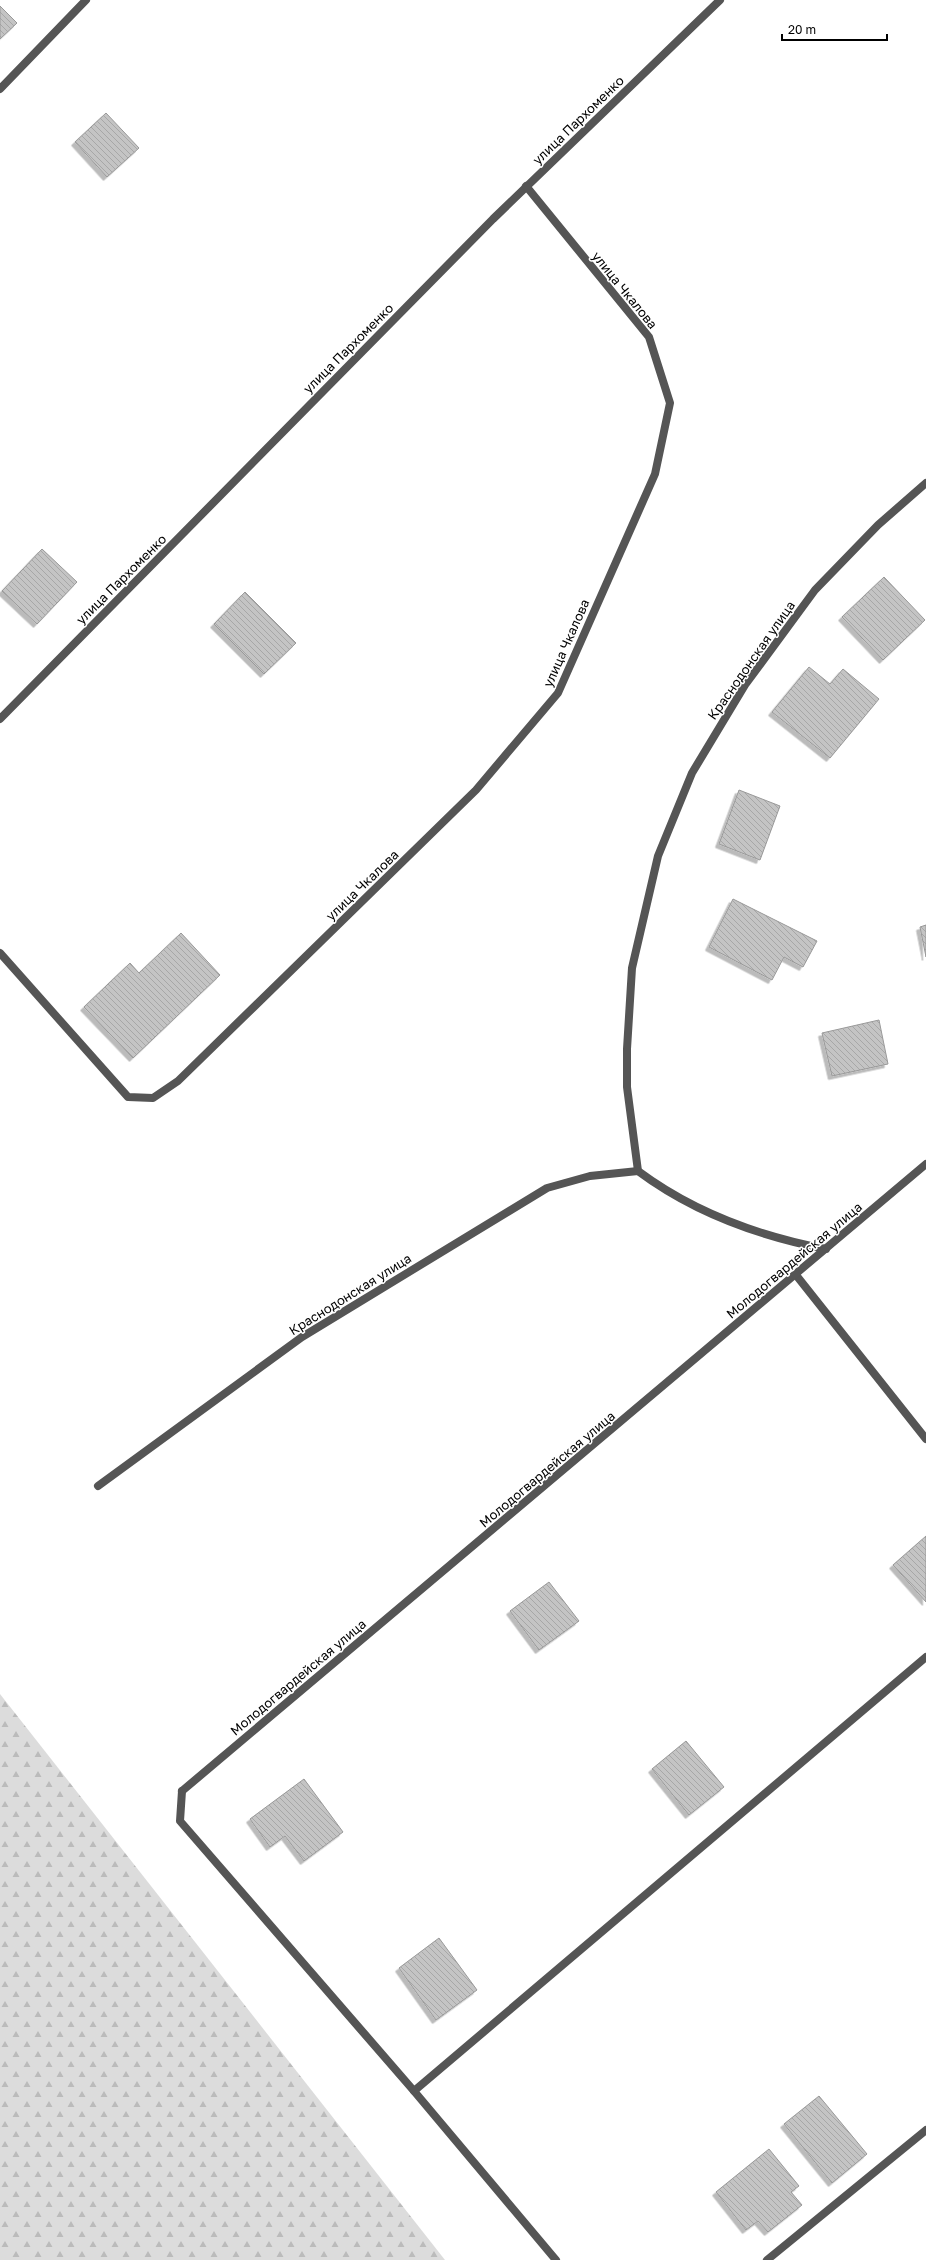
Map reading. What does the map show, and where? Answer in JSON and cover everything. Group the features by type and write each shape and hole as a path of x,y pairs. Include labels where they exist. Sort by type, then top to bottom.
{"street":[{"path":"0,89 86,0"},
{"name":"улица Пархоменко","path":"0,719 526,186 720,0"},
{"name":"улица Чкалова","path":"0,953 128,1097 153,1098 178,1081 476,790 558,693 655,474 670,403 649,338 526,186"},
{"name":"Краснодонская улица","path":"98,1486 302,1337 547,1188 590,1176 638,1171 628,1087 626,1050 632,968 658,856 692,774 744,685 815,590 878,525 926,483"},
{"name":"Молодогвардейская улица","path":"414,2091 180,1821 182,1791 826,1250 926,1164"},
{"path":"638,1171 675,1196 725,1220 749,1230 826,1250"},
{"path":"796,1275 926,1439"},
{"path":"556,2260 414,2091 926,1657"},
{"path":"767,2260 926,2130"}],"green space":[{"path":"0,1694 445,2260 0,2260"}],"building":[{"path":"0,6 17,23 0,39"},
{"path":"106,113 139,148 107,177 75,142"},
{"path":"42,549 77,582 37,624 2,591"},
{"path":"884,577 925,620 883,660 842,617"},
{"path":"245,592 296,643 264,674 214,624"},
{"path":"809,667 830,684 843,669 879,699 830,758 772,712"},
{"path":"739,790 780,806 760,860 719,844"},
{"path":"733,899 817,941 803,967 784,957 772,980 709,947"},
{"path":"926,925 926,957 920,927"},
{"path":"181,933 220,975 133,1058 84,1007 130,963 139,973"},
{"path":"879,1020 888,1064 832,1076 822,1033"},
{"path":"926,1536 926,1602 893,1565"},
{"path":"549,1582 579,1621 539,1650 510,1611"},
{"path":"686,1741 724,1787 689,1815 652,1769"},
{"path":"304,1779 343,1832 304,1861 285,1836 270,1847 250,1819"},
{"path":"439,1938 477,1990 436,2020 399,1968"},
{"path":"819,2096 867,2154 832,2183 784,2124"},
{"path":"769,2149 799,2186 791,2192 802,2205 768,2232 758,2221 746,2230 716,2192"}]}
